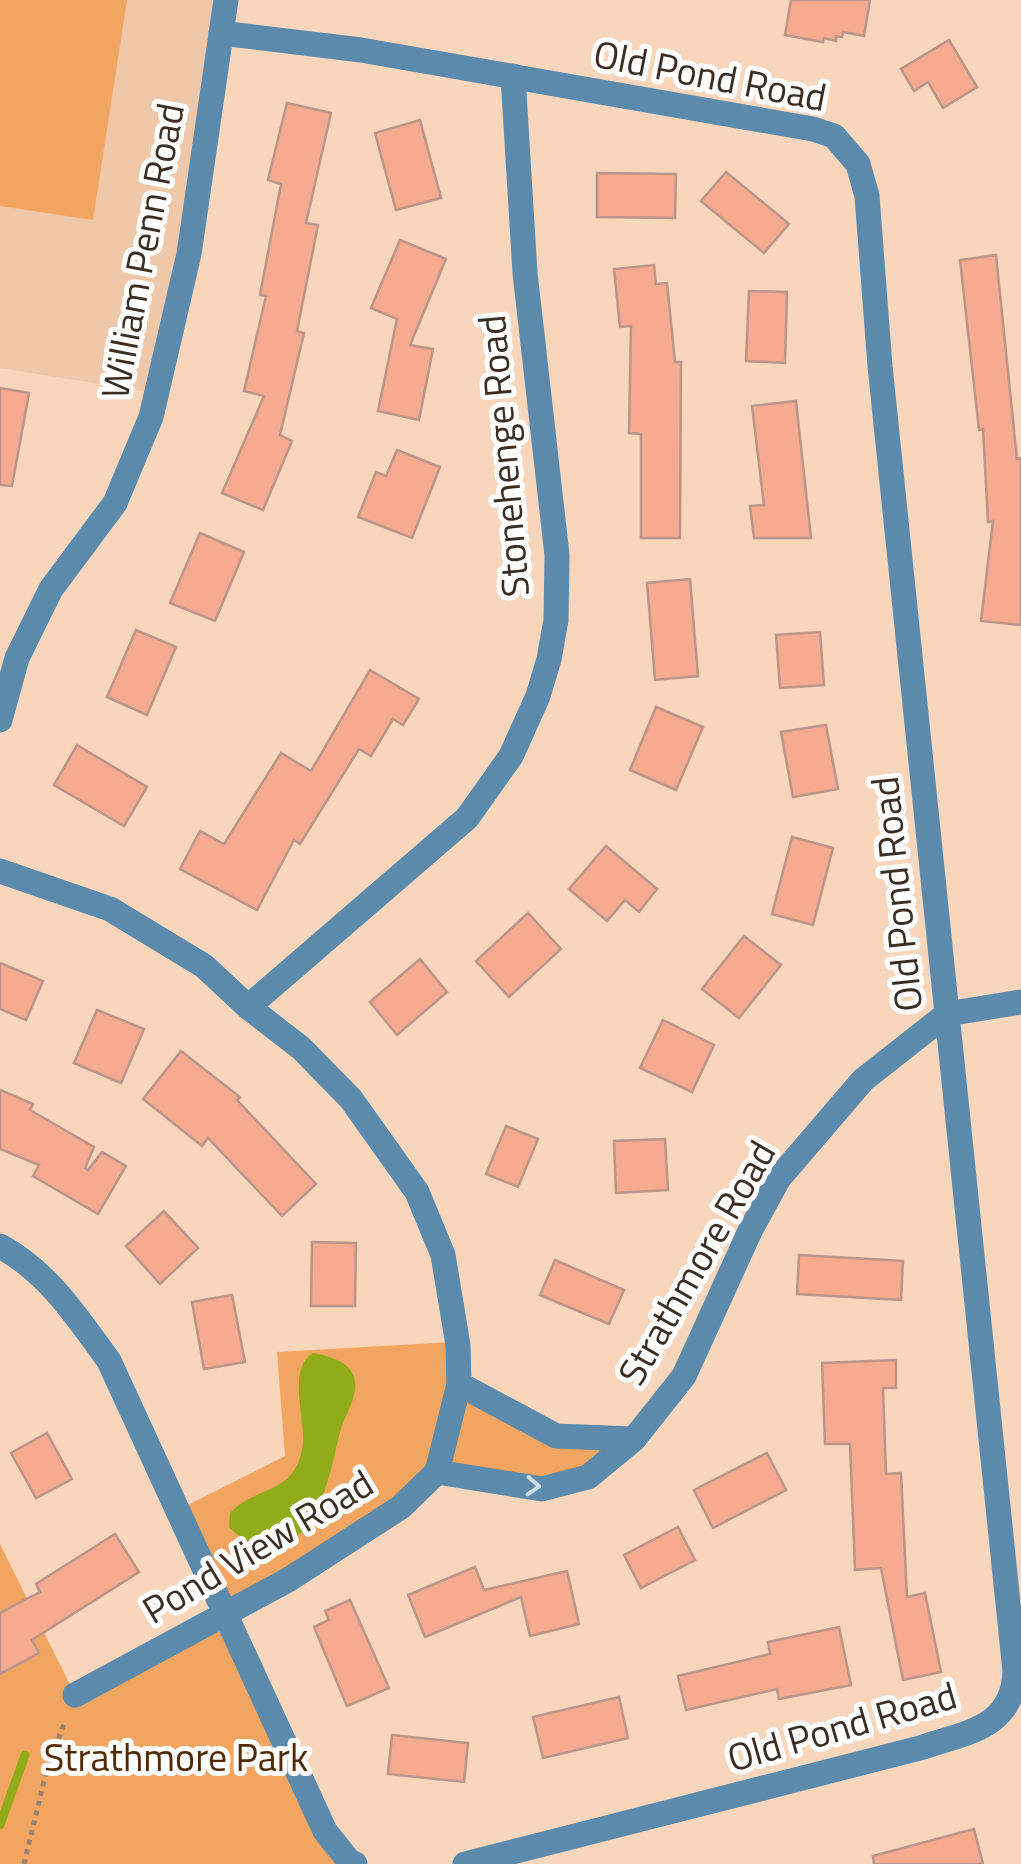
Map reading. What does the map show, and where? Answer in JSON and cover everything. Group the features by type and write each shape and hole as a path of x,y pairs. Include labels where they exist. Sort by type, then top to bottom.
{"street":[{"name":"William Penn Road","path":"0,720 17,658 51,589 115,503 150,417 189,254 226,0"},
{"name":"Old Pond Road","path":"221,33 361,50 814,129 834,136 858,164 867,196 880,366 1016,1671 1011,1700 998,1718 983,1726 920,1748 465,1864"},
{"name":"Stonehenge Road","path":"248,1007 467,818 511,756 538,696 549,659 556,620 557,554 526,273 513,76"},
{"path":"0,871 110,909 204,966 301,1048 350,1099 417,1192 443,1255 458,1344 459,1384 437,1472"},
{"name":"Strathmore Road","path":"437,1472 542,1489 588,1477 634,1439 684,1376 750,1231 779,1178 863,1080 947,1014 1021,1002"},
{"path":"0,1246 59,1292 108,1361 326,1831 355,1864"},
{"name":"Strathmore Road","path":"459,1384 556,1436 634,1439"},
{"name":"Pond View Road","path":"75,1695 288,1580 401,1507 437,1472"}],"path":[{"path":"24,1864 46,1773 75,1695"}],"shaded area":[{"path":"0,0 226,0 156,393 0,368"},
{"path":"313,1353 345,1365 355,1381 327,1485 300,1534 286,1543 252,1543 229,1527 230,1513 282,1483 297,1464 303,1438 300,1372"}],"green space":[{"path":"0,0 127,0 93,220 0,206"},
{"path":"453,1342 434,1468 394,1505 229,1604 184,1507 285,1456 277,1352"},
{"path":"459,1384 556,1436 634,1439 542,1489 437,1472"},
{"name":"Strathmore Park","path":"0,1544 75,1695 226,1612 355,1864 0,1864"}],"building":[{"path":"791,0 870,0 864,36 843,32 842,37 836,36 836,41 824,38 823,42 785,35"},
{"path":"949,40 977,87 943,108 928,82 914,91 901,69"},
{"path":"287,103 331,113 306,223 318,225 297,331 304,333 280,435 292,441 263,510 222,493 264,396 244,391 266,296 260,295 281,184 268,180"},
{"path":"420,120 441,198 396,210 375,133"},
{"path":"726,172 789,224 764,253 701,201"},
{"path":"597,173 676,174 675,218 597,217"},
{"path":"400,240 446,259 410,345 433,349 419,420 378,411 397,319 371,308"},
{"path":"996,255 1017,459 1021,458 1021,625 981,621 993,521 988,522 983,429 979,430 960,260"},
{"path":"654,265 656,284 667,283 675,362 681,362 680,538 641,538 641,434 629,433 631,326 620,327 614,269"},
{"path":"749,291 787,292 785,363 746,361"},
{"path":"0,388 29,393 12,486 0,485"},
{"path":"796,401 811,538 754,538 750,506 764,505 752,406"},
{"path":"397,450 440,467 412,538 358,517 376,472 386,476"},
{"path":"200,533 244,552 215,621 170,603"},
{"path":"690,579 698,676 655,680 647,583"},
{"path":"136,630 176,647 147,715 107,697"},
{"path":"820,632 824,685 780,688 776,635"},
{"path":"370,670 419,699 403,725 393,719 371,756 359,749 300,844 294,840 257,910 180,869 200,831 224,844 281,753 311,771"},
{"path":"656,707 703,727 676,790 630,770"},
{"path":"826,725 838,789 793,797 781,732"},
{"path":"77,745 147,787 124,826 54,785"},
{"path":"792,837 833,848 813,925 772,914"},
{"path":"606,846 657,889 639,912 625,900 607,921 569,889"},
{"path":"528,913 561,949 509,997 476,961"},
{"path":"744,936 781,965 739,1018 702,989"},
{"path":"420,959 447,992 397,1035 370,1002"},
{"path":"0,963 43,981 26,1020 0,1009"},
{"path":"97,1010 144,1029 121,1083 74,1063"},
{"path":"663,1020 714,1045 692,1092 640,1068"},
{"path":"181,1051 240,1097 237,1100 316,1184 282,1216 208,1138 202,1146 143,1099"},
{"path":"0,1090 33,1104 30,1110 94,1147 85,1168 88,1170 102,1152 126,1166 98,1214 33,1176 39,1165 0,1149"},
{"path":"506,1126 538,1139 518,1187 486,1174"},
{"path":"665,1139 668,1190 616,1193 614,1141"},
{"path":"164,1211 198,1248 160,1284 126,1246"},
{"path":"312,1242 356,1243 355,1306 311,1306"},
{"path":"799,1255 903,1261 901,1300 797,1294"},
{"path":"555,1260 624,1290 609,1324 540,1295"},
{"path":"232,1295 245,1362 204,1369 192,1302"},
{"path":"896,1360 896,1388 883,1388 886,1474 901,1473 907,1597 925,1593 941,1672 903,1680 881,1568 855,1570 850,1444 825,1444 822,1363"},
{"path":"47,1433 72,1479 36,1498 11,1453"},
{"path":"767,1453 786,1490 713,1528 694,1490"},
{"path":"678,1527 695,1560 641,1588 624,1555"},
{"path":"115,1534 139,1572 32,1640 39,1653 0,1674 0,1613 40,1592 36,1584"},
{"path":"475,1567 484,1590 567,1571 579,1624 530,1636 521,1597 425,1637 408,1595"},
{"path":"350,1600 389,1688 347,1706 314,1627 329,1620 325,1611"},
{"path":"839,1627 851,1685 779,1699 777,1689 686,1710 678,1676 770,1654 768,1642"},
{"path":"619,1697 628,1738 543,1758 533,1717"},
{"path":"392,1735 468,1743 464,1782 388,1774"},
{"path":"974,1829 983,1864 874,1864 873,1856"}],"waterway":[{"path":"0,1825 25,1755"}]}
